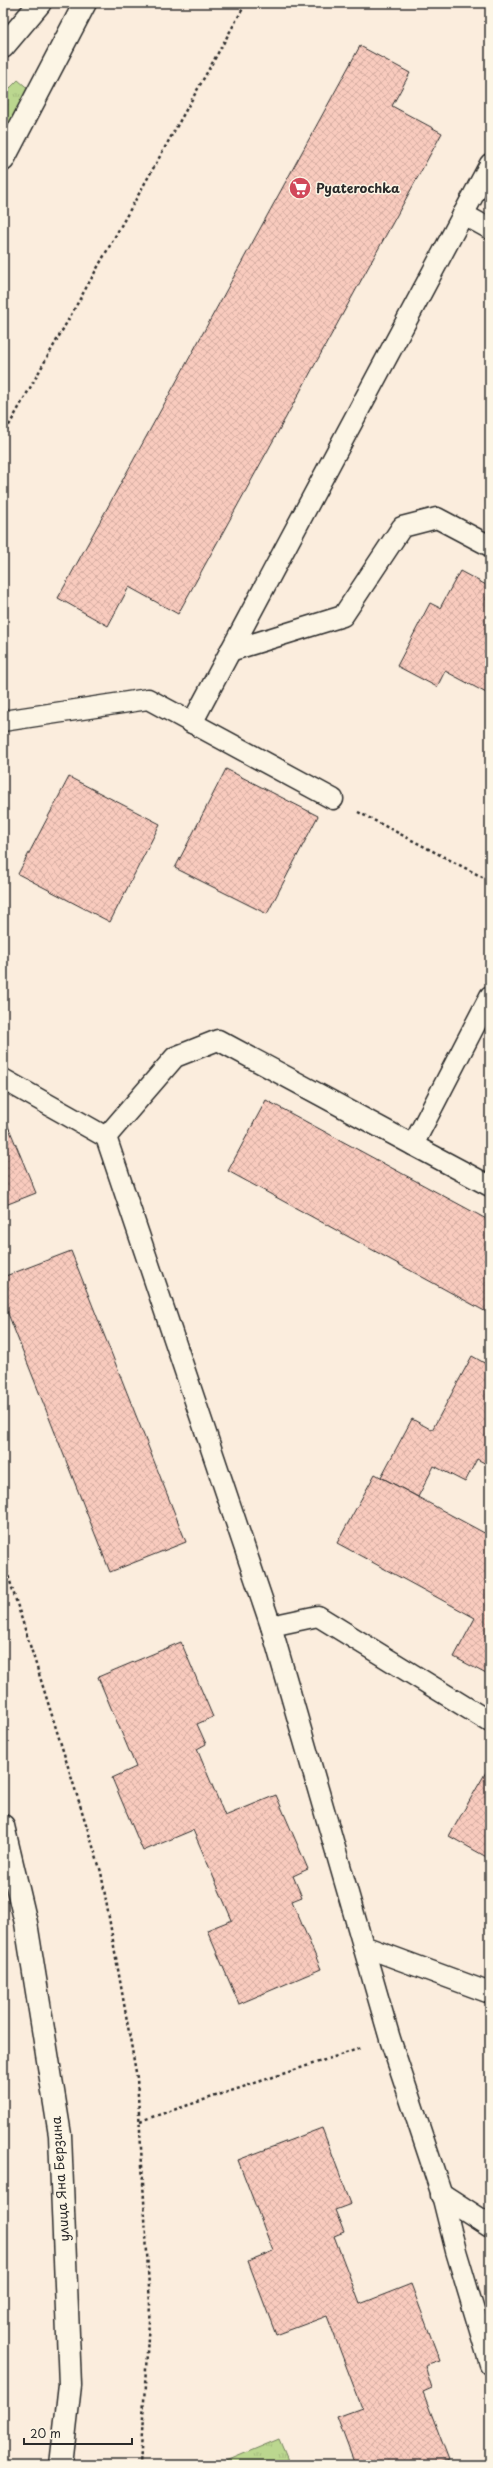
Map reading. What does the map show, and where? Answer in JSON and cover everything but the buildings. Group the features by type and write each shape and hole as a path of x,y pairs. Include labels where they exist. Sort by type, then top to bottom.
{"main road":[{"path":"3,47 40,3"},
{"path":"3,160 85,3"},
{"name":"улица Яна Берзина","path":"3,1826 26,1923 60,2136 70,2385 61,2465"},
{"path":"442,2195 490,2226"}],"lane":[{"path":"192,722 490,164"},
{"path":"463,214 490,229"},
{"path":"230,651 343,616 402,527 437,518 490,546"},
{"path":"3,721 148,699 333,799"},
{"path":"413,1145 490,996"},
{"path":"106,1137 175,1057 218,1040 490,1186"},
{"path":"3,1079 106,1137 271,1626 390,2039 442,2195 456,2252 490,2364"},
{"path":"271,1626 318,1616 490,1722"},
{"path":"363,1946 490,1993"}],"path":[{"path":"3,436 246,3"},
{"path":"333,799 490,881"},
{"path":"3,1559 101,1872 137,2078 150,2305 140,2465"},
{"path":"140,2121 390,2039"}],"green space":[{"path":"18,80 31,91 3,138 3,95"},
{"path":"279,2439 290,2465 217,2465"}],"place":[{"name":"Pyaterochka","path":"300,188"}]}
